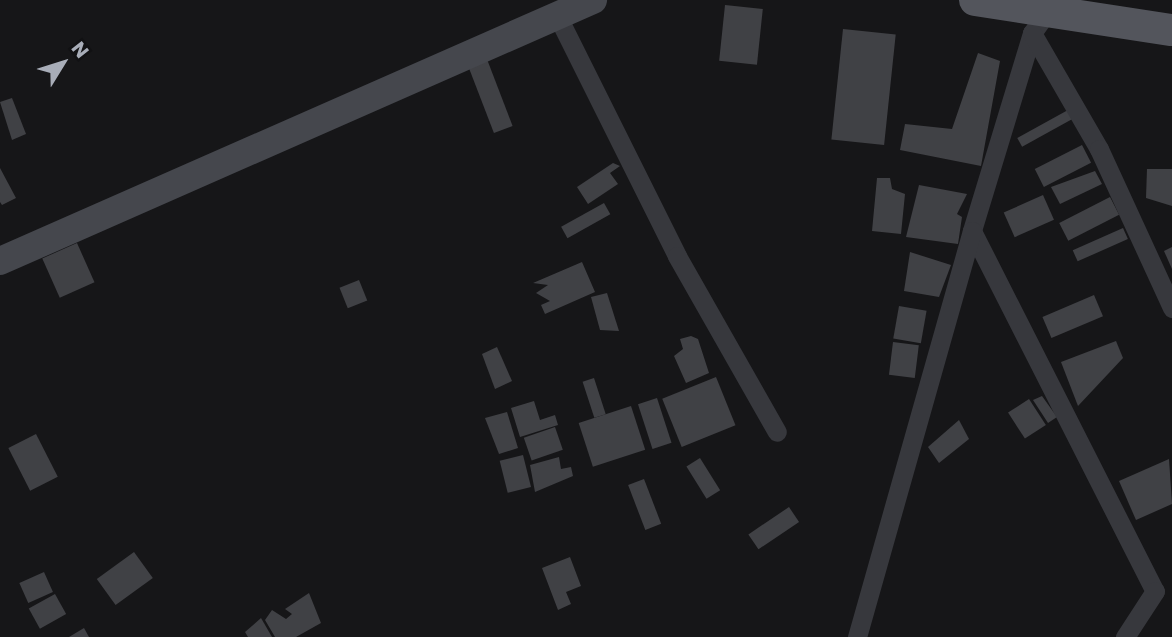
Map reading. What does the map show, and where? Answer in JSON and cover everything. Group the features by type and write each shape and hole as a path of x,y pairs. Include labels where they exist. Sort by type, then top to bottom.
{"main road":[{"path":"0,261 556,13 593,0"},
{"path":"975,0 1040,22 1172,30"}],"street":[{"path":"556,13 677,256 777,432"},
{"path":"857,637 972,231 1040,22"},
{"path":"1040,22 1172,307"},
{"path":"972,231 1155,591 1125,637"}],"building":[{"path":"725,5 763,9 757,65 719,61"},
{"path":"843,29 896,35 884,145 831,139"},
{"path":"978,53 1000,61 981,166 900,150 905,124 952,129"},
{"path":"485,54 513,126 494,133 466,61"},
{"path":"12,98 26,134 12,140 0,102"},
{"path":"1068,110 1073,119 1022,147 1017,138"},
{"path":"1082,145 1091,163 1044,187 1035,169"},
{"path":"613,163 620,166 610,173 618,184 588,204 577,187"},
{"path":"0,168 16,198 2,205 0,202"},
{"path":"1147,169 1172,169 1172,206 1146,198"},
{"path":"1095,171 1102,184 1060,204 1051,187"},
{"path":"877,178 890,178 892,189 905,194 901,234 872,231"},
{"path":"919,185 967,194 957,214 962,217 958,244 906,237"},
{"path":"1043,195 1054,220 1015,237 1004,212"},
{"path":"1110,197 1119,215 1068,241 1059,223"},
{"path":"604,203 610,214 567,238 561,227"},
{"path":"1123,228 1128,239 1078,261 1073,250"},
{"path":"77,243 94,282 60,298 42,258"},
{"path":"1172,247 1172,269 1164,251"},
{"path":"910,252 951,265 939,297 904,291"},
{"path":"582,262 595,292 545,314 541,305 550,301 536,293 548,285 533,283"},
{"path":"359,280 367,300 348,308 340,288"},
{"path":"607,293 619,331 600,330 591,297"},
{"path":"1094,295 1103,316 1051,338 1042,317"},
{"path":"899,306 927,311 921,343 893,338"},
{"path":"691,336 698,339 709,373 686,383 674,356 683,349 680,339"},
{"path":"1116,341 1123,358 1078,406 1061,362"},
{"path":"893,342 919,345 915,378 889,375"},
{"path":"497,347 512,381 495,389 482,354"},
{"path":"716,377 735,425 682,447 662,399"},
{"path":"594,378 606,414 594,418 583,382"},
{"path":"1042,396 1057,417 1048,423 1033,400"},
{"path":"657,398 672,443 653,449 638,404"},
{"path":"1029,399 1046,425 1025,439 1008,413"},
{"path":"534,401 540,420 555,415 558,425 520,437 511,408"},
{"path":"631,406 645,450 593,467 579,423"},
{"path":"507,412 518,448 499,454 485,418"},
{"path":"959,420 969,439 939,463 928,447"},
{"path":"555,427 563,450 532,460 524,438"},
{"path":"36,434 58,477 30,491 8,448"},
{"path":"523,455 531,487 508,493 500,461"},
{"path":"559,457 561,469 571,467 573,476 535,492 530,465"},
{"path":"700,458 720,490 707,499 686,466"},
{"path":"1169,459 1172,504 1136,520 1119,481"},
{"path":"644,479 661,524 645,530 628,485"},
{"path":"789,507 799,522 758,549 748,534"},
{"path":"134,552 153,578 116,605 97,579"},
{"path":"570,557 581,586 566,592 571,604 558,610 542,568"},
{"path":"44,572 53,592 28,603 19,583"},
{"path":"309,593 321,623 296,637 275,637 265,620 272,610 286,619 292,614 285,609"},
{"path":"55,594 66,614 40,629 29,609"},
{"path":"261,618 272,637 248,637 245,632"},
{"path":"84,628 89,637 69,637"}]}
